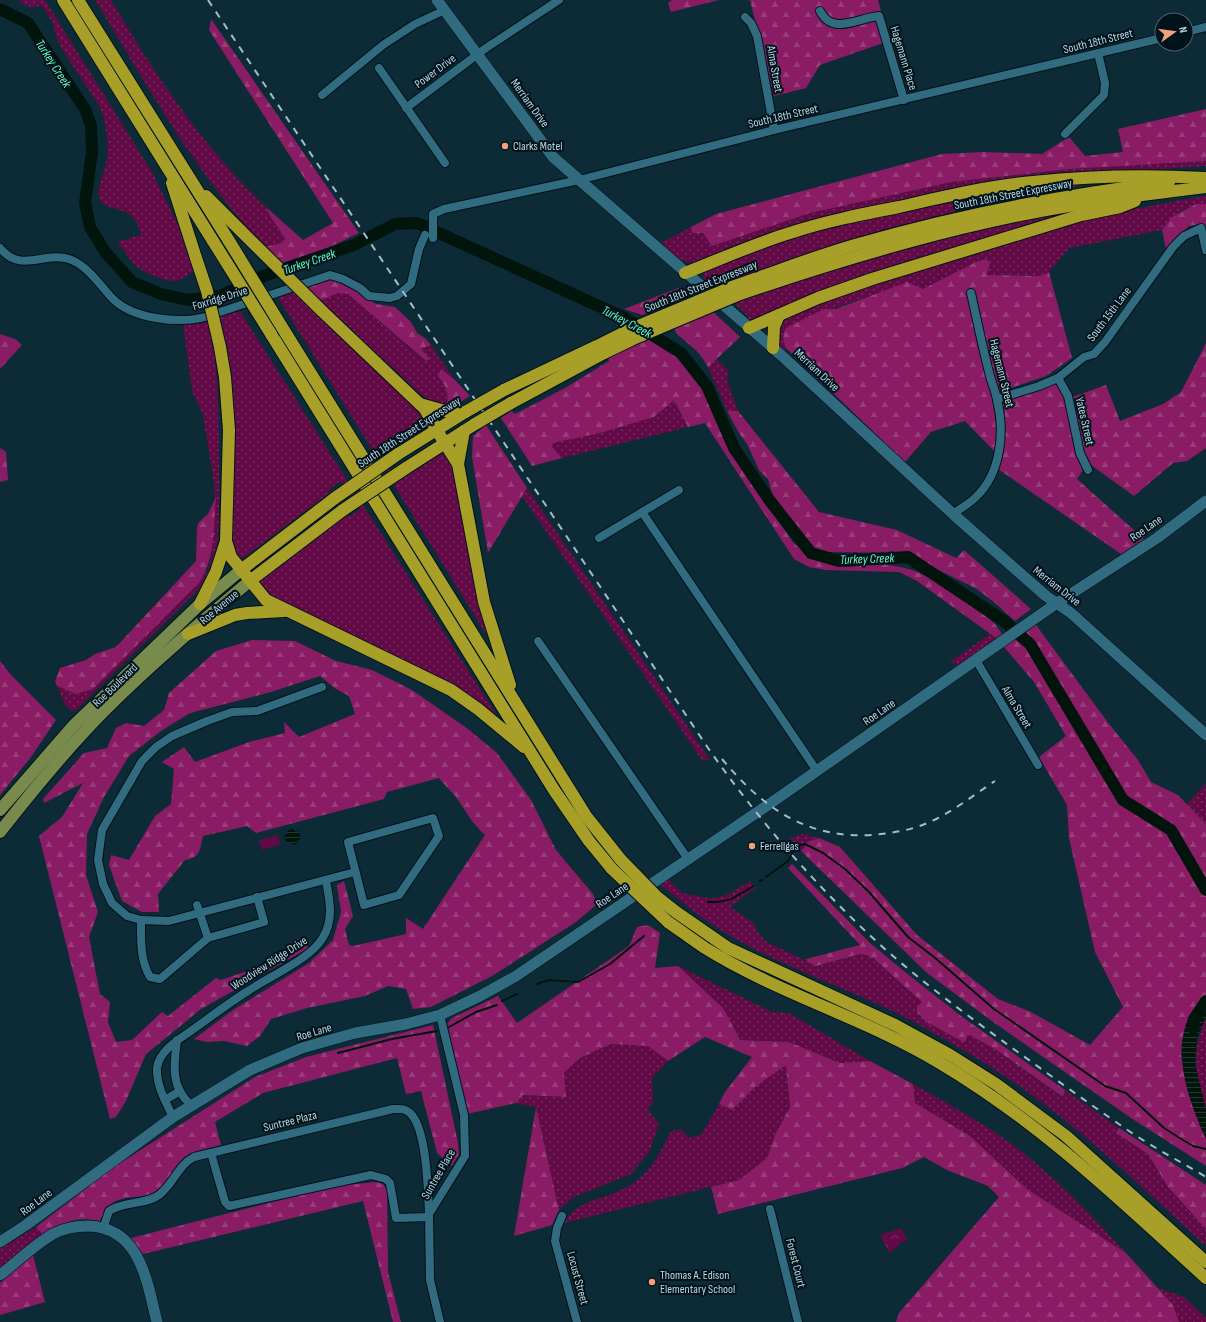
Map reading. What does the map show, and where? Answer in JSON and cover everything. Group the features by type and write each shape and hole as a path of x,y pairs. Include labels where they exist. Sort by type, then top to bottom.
{"highway":[{"path":"63,0 570,815 612,869 627,885 672,917 728,948 895,1025 950,1055 990,1080 1066,1136 1206,1262"},
{"path":"78,0 586,816 621,860 652,892 672,917 705,948 741,968 904,1043 940,1063 1006,1105 1076,1160 1206,1278"},
{"path":"166,165 207,291 220,347 225,377 229,430 226,541 216,572 200,604"},
{"path":"685,273 739,250 792,232 836,220 989,188 1032,182 1148,175 1206,181"},
{"path":"190,180 321,310 428,412 436,429 458,464"},
{"name":"South 18th Street Expressway","path":"736,291 836,262 973,226 1074,204 1159,193 1206,181"},
{"name":"South 18th Street Expressway","path":"240,570 335,498 398,454 436,429 504,390 736,291 853,246 913,229 1030,203 1104,190 1206,181"},
{"path":"749,328 818,298 872,279 1081,215 1120,207 1159,193"},
{"path":"773,348 774,327 780,315"},
{"name":"South 18th Street Expressway","path":"251,580 343,510 406,468 475,424 601,349"},
{"path":"420,404 445,411 466,412"},
{"path":"464,431 458,464 484,602 516,704"},
{"path":"226,541 231,557 240,570 251,580 266,600 451,690 478,709 531,753"},
{"path":"188,634 235,615 288,611"}],"main road":[{"name":"Roe Boulevard","path":"0,810 74,725 200,604 240,570"},
{"name":"Roe Avenue","path":"188,634 251,580"},
{"name":"Roe Boulevard","path":"0,832 35,787 104,710 188,634"}],"street":[{"name":"Merriam Drive","path":"437,0 478,53 553,156 685,273 773,348 954,514 1046,596 1071,613 1206,735"},
{"name":"Power Drive","path":"406,108 478,53 559,0"},
{"path":"322,95 383,45 415,24 445,10"},
{"name":"Hagemann Place","path":"820,11 828,22 836,25 879,16 904,100"},
{"name":"Alma Street","path":"745,17 751,23 757,36 774,130"},
{"path":"1194,30 1206,27"},
{"name":"South 18th Street","path":"434,238 434,214 444,209 579,180 774,130 1154,40"},
{"path":"1065,134 1104,95 1105,83 1098,53"},
{"path":"379,68 445,163"},
{"name":"South 15th Lane","path":"997,399 1039,386 1058,378 1084,357 1094,354 1105,342 1174,247 1184,236 1201,228 1206,250"},
{"name":"Foxridge Drive","path":"0,248 11,257 27,262 56,257 74,261 85,269 119,304 150,317 184,320 196,319 330,275 343,279 360,288 369,296 390,298 397,296 411,284 419,249 425,235"},
{"name":"Hagemann Street","path":"954,514 976,497 988,479 996,461 1000,441 1000,418 997,399 990,377 971,293"},
{"name":"Yates Street","path":"1058,378 1068,396 1080,454 1088,470"},
{"path":"599,538 678,490"},
{"name":"Roe Lane","path":"0,1242 26,1225 191,1105 250,1070 302,1048 355,1033 406,1024 440,1015 480,996 516,976 817,771 992,650 1057,603 1157,538 1206,501"},
{"path":"642,512 817,771"},
{"path":"538,641 688,859"},
{"name":"Alma Street","path":"976,660 1038,765"},
{"path":"322,687 257,711 232,712 207,721 172,736 156,747 142,761 102,830 98,860 103,884 112,903 127,916 141,920 169,921 198,909 257,897 356,872"},
{"path":"433,818 439,836 400,895 364,905 356,872 348,842 433,818"},
{"name":"Woodview Ridge Drive","path":"174,1117 165,1100 157,1068 164,1052 178,1040 247,991 313,950 322,939 331,913 326,880"},
{"path":"141,920 141,949 146,970 150,978 160,979 208,938 264,922 257,897"},
{"path":"198,909 208,938"},
{"name":"Suntree Place","path":"440,1015 464,1115 465,1156 429,1215 430,1280 440,1322"},
{"path":"178,1040 174,1069 177,1085 191,1105"},
{"path":"165,1100 180,1090"},
{"name":"Suntree Plaza","path":"103,1229 109,1212 115,1207 157,1197 189,1160 211,1153 393,1108 403,1108 410,1112 417,1125 426,1164 429,1215"},
{"path":"211,1153 225,1202 229,1206 371,1175 386,1179 390,1183 396,1218 429,1215"},
{"name":"Forest Court","path":"770,1209 798,1322"},
{"name":"Locust Street","path":"562,1216 557,1228 555,1241 577,1322"},
{"path":"0,1276 59,1231 82,1226 103,1229 120,1237 139,1258 157,1322"}],"green space":[{"path":"19,0 45,0 152,172 179,227 194,271 185,277 175,281 170,281 158,278 145,272 132,262 117,242 141,235 138,224 132,217 126,212 106,206 99,197 99,189 108,150 106,128 100,107 60,46 54,30 54,24 41,5 29,7"},
{"path":"95,0 111,0 145,55 182,110 223,162 267,208 285,239 282,243 265,247 217,190 153,97"},
{"path":"672,0 719,0 671,12 668,3"},
{"path":"750,0 878,0 889,41 820,65 806,88 774,96"},
{"path":"211,19 359,233 328,248 283,264 265,247 282,243 285,239 267,208 303,240 333,223 209,30"},
{"path":"1206,109 1206,161 1069,169 952,182 810,213 712,246 703,233 692,233 691,227 716,214 942,154 983,152 1042,154 1069,137 1085,156 1123,152 1118,129"},
{"path":"1206,161 1206,166 1009,180 696,262 680,260 659,244 691,227 693,233 703,233 712,246 810,213 952,182 1069,169"},
{"path":"1094,183 970,208 877,232 798,256 714,287 704,281 703,277 705,270 799,233 999,189"},
{"path":"1206,196 1206,204 1199,204 1181,211 1162,230 1069,248 1049,272 1040,276 987,275 990,263 986,259 978,261 923,289 907,283 829,310 783,332 786,348 783,351 780,344 778,336 779,328 783,321 788,317 809,307 864,287 1033,234 1119,213"},
{"path":"1196,204 1206,204 1206,234 1202,226 1189,226 1166,249 1162,230 1172,217"},
{"path":"1071,212 751,321 748,320 748,316 733,302 858,262 985,230"},
{"path":"986,259 990,263 987,275 1040,276 1049,272 1072,358 1046,376 993,394 998,427 995,452 965,421 931,432 905,462 786,348 783,338 786,328 824,309 836,309 907,282 923,289 978,261"},
{"path":"326,279 338,279 376,304 395,307 411,322 417,333 425,338 431,345 421,349 430,359 426,361 348,294 340,293 320,300 306,286"},
{"path":"681,287 692,295 642,315 624,309"},
{"path":"295,290 419,408 427,424 425,429 381,456 398,482 446,450 451,462 468,547 489,632 486,634 277,296"},
{"path":"342,292 348,294 425,361 429,359 421,349 431,345 454,379 441,369 439,376 448,397 447,405 437,404 424,397 320,300"},
{"path":"711,310 740,337 708,367 699,353 678,335 672,326"},
{"path":"240,311 499,719 266,593 260,581 347,514 350,516 359,510 340,481 328,491 329,493 240,560 232,544 235,435 219,317"},
{"path":"209,319 217,376 219,432 219,524 216,555 213,565 206,580 196,592 76,710 72,711 65,705 57,686 75,694 93,689 199,583 207,572 211,560 215,489 203,415 192,391 183,322"},
{"path":"0,334 15,339 22,345 0,369"},
{"path":"645,337 683,360 694,374 705,392 735,458 792,541 797,546 815,558 835,565 850,567 881,564 915,571 943,586 987,617 995,624 1002,634 996,638 917,581 899,572 826,570 809,567 794,559 705,423 688,427 674,400 654,417 600,433 553,443 552,447 562,458 532,466 501,418 511,411 515,414 565,388 609,361 608,357"},
{"path":"1206,343 1206,448 1187,461 1173,463 1134,496 1091,465 1083,448 1073,397 1106,385 1120,421 1163,404 1181,392"},
{"path":"717,359 729,372 727,380 738,411 727,411 708,367"},
{"path":"441,369 454,379 470,396 457,404 447,405 448,397 446,390 438,376"},
{"path":"1058,382 1065,399 1083,470 1077,479 1144,539 1121,554 998,469 1003,400"},
{"path":"674,400 688,427 562,458 552,447 553,443 562,439 600,433 654,417"},
{"path":"727,411 738,411 819,512 897,530 956,558 964,550 1031,609 1015,621 977,589 904,553 825,552 812,547 774,500 768,479 759,470 747,444"},
{"path":"486,425 527,488 488,553 472,457 473,436"},
{"path":"0,448 6,452 8,480 0,482"},
{"path":"527,488 710,760 702,760 522,496"},
{"path":"216,497 211,553 204,574 199,583 93,689 75,694 57,686 55,681 60,668 86,660 95,654 116,647 196,561 198,523 208,514"},
{"path":"1036,625 1109,724 1138,760 1151,782 1178,795 1206,824 1206,1012 1189,1016 1182,1041 1181,1055 1189,1094 1206,1139 1206,1166 1131,1118 996,1024 927,973 802,852 807,842 819,838 840,847 917,935 998,999 1031,1012 1090,1045 1123,1007 1095,952 1069,838 1067,805 1039,757 1066,736 1034,682 1004,647"},
{"path":"991,633 996,638 958,666 950,662"},
{"path":"252,640 295,641 336,661 372,670 412,690 468,729 497,753 531,800 556,850 593,894 597,904 576,922 492,976 431,1007 413,1009 406,989 388,986 365,996 307,1008 271,1019 260,1036 247,1046 224,1041 207,1042 194,1039 233,1010 309,963 333,940 341,912 337,885 344,881 353,916 345,929 349,945 353,946 406,934 406,918 423,929 485,835 473,822 454,794 439,778 387,792 384,799 256,833 247,826 203,836 197,855 185,860 158,894 159,912 142,912 122,901 109,865 111,855 129,860 155,816 171,804 174,769 162,762 184,747 195,762 249,742 285,733 284,722 299,737 355,714 349,696 336,689 320,676 271,692 190,713 161,731 129,756 104,797 87,834 86,875 98,912 89,937 100,994 110,1002 108,1022 116,1042 132,1040 162,1012 168,1016 216,978 221,980 262,966 299,938 309,948 201,1009 146,1054 126,1101 116,1117 110,1119 39,836 62,817 83,783 44,803 43,799 84,753 107,748 116,728 126,723 144,726 164,710 169,693 216,651"},
{"path":"0,661 11,675 56,720 31,757 0,795"},
{"path":"1206,783 1206,824 1187,804"},
{"path":"803,834 819,838 807,842 802,852 790,838"},
{"path":"278,835 280,845 262,850 259,840"},
{"path":"792,864 870,943 961,1016 1065,1090 1063,1097 998,1051 970,1035 966,1037 966,1041 963,1042 925,1021 917,1012 917,1007 922,1002 873,958 860,954 816,966 807,962 806,959 860,945 788,868"},
{"path":"668,879 682,893 707,898 716,898 729,894 750,881 755,888 730,907 755,924 756,930 765,941 816,966 860,954 873,958 922,1002 919,1016 963,1042 965,1037 970,1035 998,1051 1062,1097 1065,1090 1119,1128 1116,1133 1148,1154 1168,1187 1206,1229 1206,1246 1088,1139 1012,1081 916,1023 871,1001 780,962 726,933 697,914 661,885"},
{"path":"648,925 660,933 655,968 678,966 724,1009 740,1040 789,1042 840,1063 870,1061 913,1084 915,1103 970,1136 1027,1189 1126,1253 1173,1305 1179,1322 896,1322 899,1313 999,1197 988,1186 947,1170 924,1157 902,1168 718,1214 711,1187 739,1180 767,1158 775,1135 790,1107 786,1065 755,1087 732,1110 719,1104 725,1092 752,1057 705,1037 668,1061 648,1046 611,1044 580,1058 564,1073 566,1097 523,1095 516,1103 467,1114 447,1024 452,1018 498,996 517,1023 629,946 637,927"},
{"path":"678,966 772,1012 789,1013 870,1061 840,1063 789,1042 740,1040 724,1009"},
{"path":"1206,1017 1206,1110 1197,1074 1196,1053 1201,1030"},
{"path":"433,1025 458,1143 459,1154 452,1166 437,1153 421,1091 406,1094 397,1058 263,1093 215,1122 221,1145 198,1151 186,1157 164,1184 152,1193 144,1196 120,1199 106,1210 100,1221 84,1219 77,1220 63,1224 42,1234 36,1227 114,1167 255,1077 306,1057"},
{"path":"611,1044 648,1046 668,1061 652,1078 653,1103 647,1109 659,1124 649,1152 631,1174 574,1197 559,1210 536,1107 516,1103 523,1095 566,1097 564,1073 580,1058"},
{"path":"786,1064 790,1107 775,1135 767,1158 739,1180 564,1223 570,1215 582,1205 621,1190 646,1173 662,1149 671,1131 682,1130 689,1138 702,1134 719,1104 732,1110 755,1087"},
{"path":"913,1084 979,1122 1017,1148 1060,1185 1126,1253 1027,1189 970,1136 915,1103"},
{"path":"536,1107 559,1210 552,1225 514,1236"},
{"path":"1119,1128 1206,1185 1206,1229 1168,1187 1148,1154 1116,1133"},
{"path":"376,1182 383,1184 387,1190 388,1272 401,1322 393,1322 363,1201 143,1254 131,1238 336,1186"},
{"path":"36,1227 42,1234 0,1268 0,1249"},
{"path":"901,1228 907,1239 889,1253 880,1235"},
{"path":"33,1255 45,1302 0,1315 0,1283"},
{"path":"1158,1288 1184,1297 1206,1318 1206,1322 1179,1322 1173,1305"}],"shaded area":[{"path":"293,829 296,832 299,831 301,839 298,840 297,844 293,845 290,842 286,843 284,835 287,834 288,830"},
{"path":"1206,1012 1206,1017 1197,1038 1195,1063 1206,1110 1206,1139 1189,1094 1182,1062 1182,1047 1184,1031 1189,1016"}],"waterway":[{"name":"Turkey Creek","path":"0,9 28,23 85,109 91,125 92,152 85,203 90,227 105,252 132,282 161,294 188,300 220,296 266,275 354,245 395,224 417,223 625,318 681,353 707,386 734,448 770,501 811,553 839,561 908,557 1004,621 1030,644 1123,800 1171,830 1206,890"},
{"path":"766,877 788,861 796,846 805,844 823,853 845,869 869,892 908,937 934,957 994,1009 1105,1086 1126,1093 1164,1128 1193,1146 1206,1149"},
{"path":"708,902 727,900 753,886"},
{"path":"537,984 548,980 578,982 610,964 644,936"},
{"path":"502,1001 517,994"},
{"name":"Turkey Creek","path":"1193,1028 1194,1019 1206,1001"},
{"path":"449,1027 476,1012 497,1005"},
{"path":"338,1053 392,1039 437,1031"}],"railway":[{"path":"208,0 708,748 748,802 791,854 837,904 861,927 886,950 949,1002 1102,1113 1141,1139 1206,1177"},
{"path":"722,759 753,792 787,816 826,832 848,835 872,835 919,826 952,810 995,781"}],"place":[{"name":"Clarks Motel","path":"505,146"},
{"name":"Ferrellgas","path":"752,846"},
{"name":"Thomas A. Edison Elementary School","path":"652,1282"}]}
